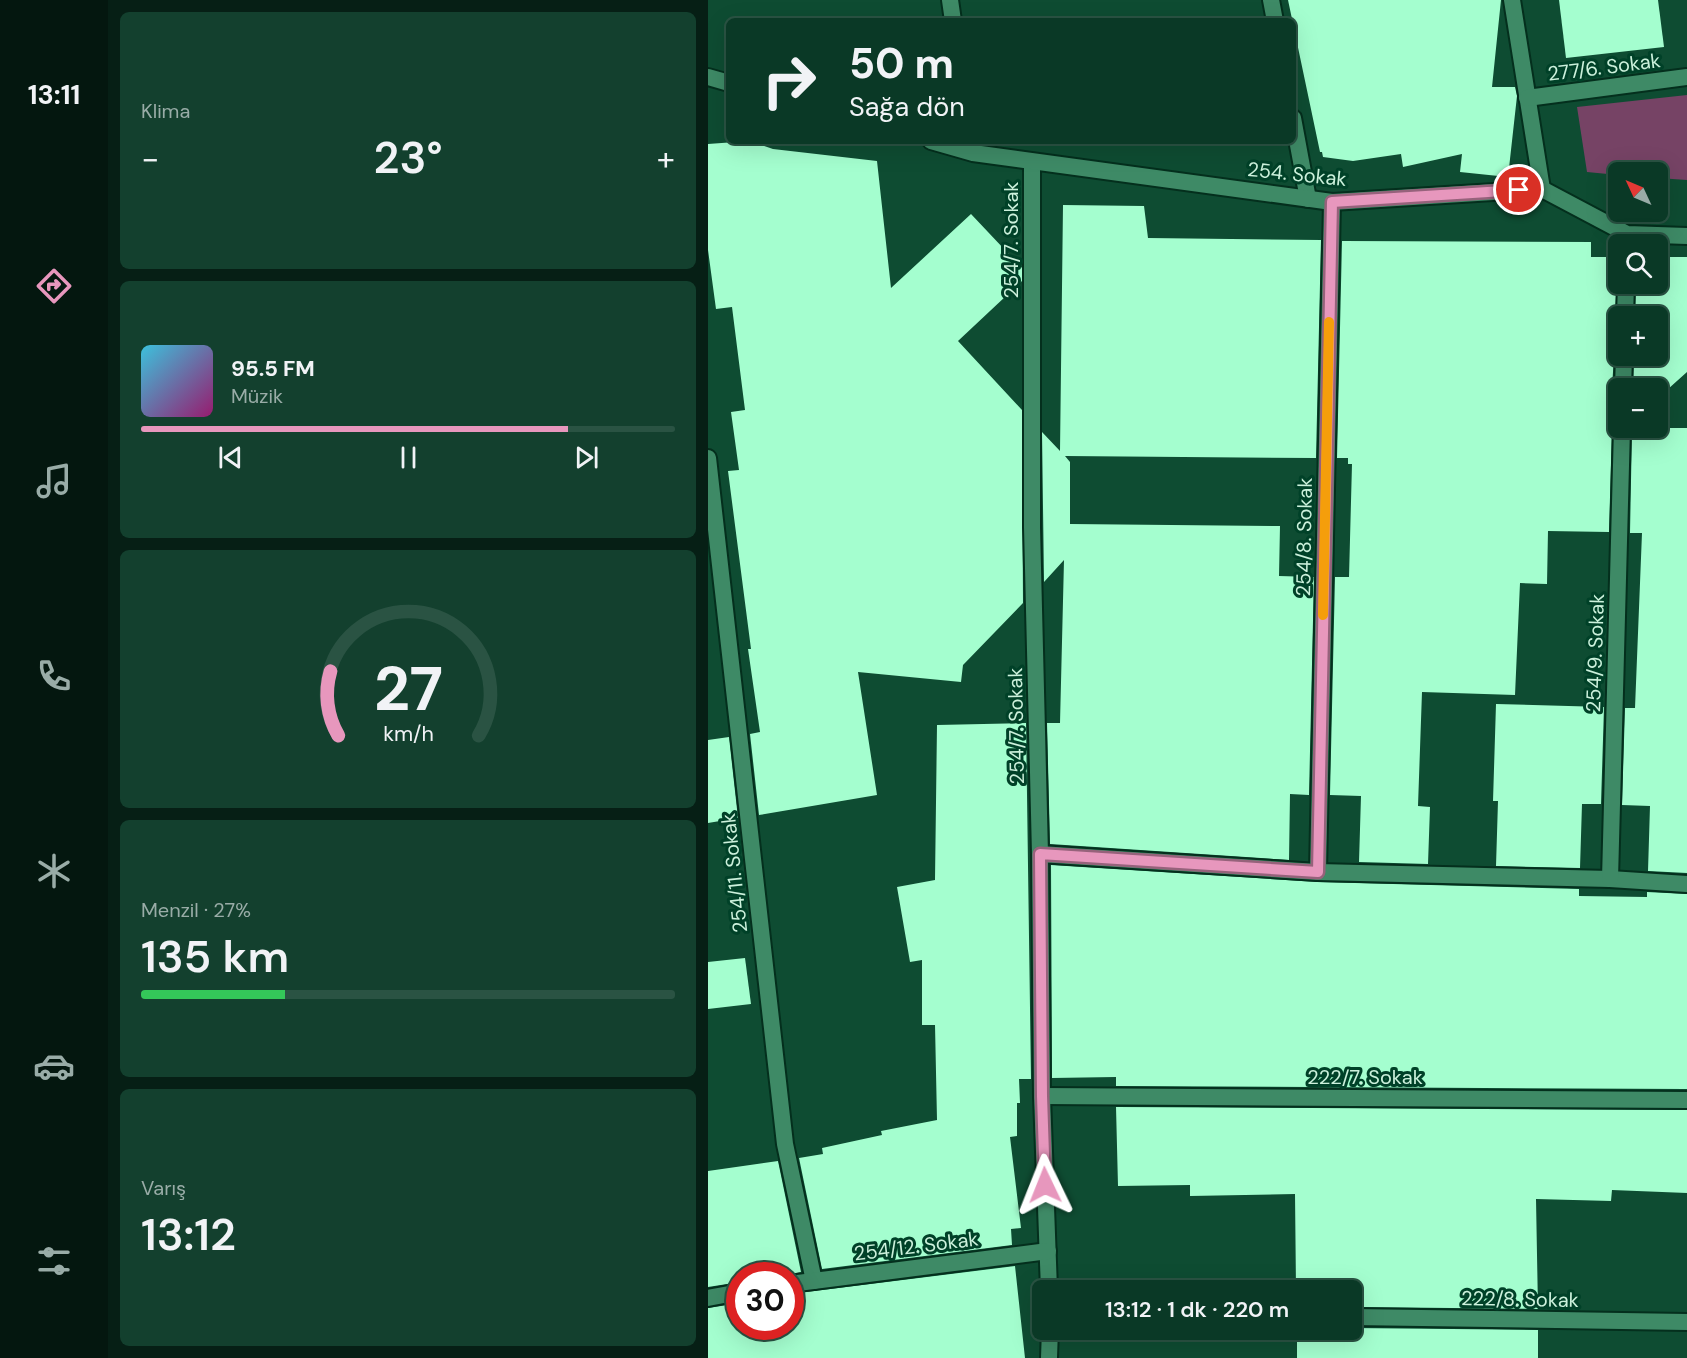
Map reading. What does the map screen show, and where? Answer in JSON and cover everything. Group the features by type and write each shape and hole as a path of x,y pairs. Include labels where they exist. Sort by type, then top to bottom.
{"street":[{"path":"950,0 953,18"},
{"path":"1271,0 1274,18"},
{"name":"277/6. Sokak","path":"1512,0 1542,189"},
{"path":"708,77 726,82"},
{"name":"277/6. Sokak","path":"1527,98 1687,77"},
{"path":"1296,134 1308,199"},
{"name":"254. Sokak","path":"952,144 1032,162 1332,202 1542,189"},
{"name":"254/7. Sokak","path":"1032,162 1032,527 1040,854 1042,1096 1049,1280"},
{"path":"1542,189 1618,234"},
{"name":"254/8. Sokak","path":"1318,872 1332,202"},
{"path":"1668,237 1687,236"},
{"name":"254/9. Sokak","path":"1610,879 1622,438"},
{"name":"254/11. Sokak","path":"708,458 786,1144 813,1281"},
{"path":"1040,854 1318,872 1610,879 1687,884"},
{"name":"222/7. Sokak","path":"1042,1096 1687,1100"},
{"name":"254/12. Sokak","path":"804,1282 1048,1251"},
{"path":"708,1298 726,1295"},
{"name":"222/8. Sokak","path":"1362,1317 1687,1322"},
{"path":"1049,1358 1050,1340"}],"shaded area":[{"path":"1687,95 1687,180 1668,179 1668,162 1608,162 1608,174 1587,172 1577,107"}],"building":[{"path":"1288,0 1501,0 1492,87 1515,87 1517,96 1508,177 1460,172 1462,154 1403,167 1401,154 1353,161 1323,157 1320,152 1296,38 1296,18 1292,18"},
{"path":"1559,0 1658,0 1664,47 1566,58"},
{"path":"708,144 758,144 773,149 877,161 891,288 971,214 1022,268 1022,281 958,341 1022,410 1023,603 963,665 961,682 858,672 877,795 759,815 750,734 760,732 748,649 751,649 728,471 739,470 731,412 745,410 732,307 716,309 708,250"},
{"path":"1063,205 1144,206 1148,238 1321,240 1316,458 1065,456 1070,462 1070,524 1280,526 1279,576 1314,577 1309,795 1290,794 1289,860 1050,844 1047,723 1060,723 1064,560 1044,582 1042,432 1060,451"},
{"path":"1342,241 1591,242 1591,257 1608,257 1608,294 1616,294 1616,306 1608,306 1608,366 1613,366 1613,378 1608,378 1608,438 1612,438 1609,532 1548,531 1547,584 1520,583 1515,695 1422,692 1418,806 1430,807 1428,864 1359,862 1361,796 1330,795 1335,577 1349,577 1352,464 1348,464 1348,458 1337,458"},
{"path":"1668,257 1687,257 1687,372 1668,389 1668,378 1633,378 1634,366 1668,366 1668,306 1635,306 1636,294 1668,294"},
{"path":"1668,428 1687,428 1687,873 1648,871 1650,806 1622,805 1625,708 1635,708 1642,533 1630,533 1632,438 1668,438"},
{"path":"1496,704 1604,707 1601,804 1582,804 1580,868 1496,866 1498,801 1493,801"},
{"path":"1026,723 1031,1079 1019,1079 1020,1103 1017,1103 1017,1136 1010,1137 1021,1228 1011,1229 1012,1245 822,1269 799,1158 823,1154 822,1148 882,1135 881,1131 937,1120 935,1025 922,1025 922,960 910,962 897,887 935,880 937,725"},
{"path":"729,737 738,818 708,823 708,740"},
{"path":"1051,865 1317,882 1579,889 1579,896 1647,897 1647,892 1687,894 1687,1089 1116,1086 1116,1077 1052,1078"},
{"path":"745,958 751,1004 708,1009 708,962"},
{"path":"1116,1107 1687,1110 1687,1193 1612,1190 1611,1201 1536,1199 1538,1309 1362,1307 1362,1280 1296,1280 1295,1194 1190,1196 1190,1185 1118,1186"},
{"path":"778,1161 799,1262 726,1262 726,1284 708,1287 708,1171"},
{"path":"1015,1266 1025,1358 708,1358 708,1308 726,1305 726,1340 804,1340 804,1292"},
{"path":"1362,1328 1538,1330 1538,1358 1297,1358 1297,1340 1362,1340"}],"slow traffic":[{"path":"1323,615 1329,322"}],"route":[{"path":"1045,1185 1040,854 1318,872 1332,202 1519,190"}]}
